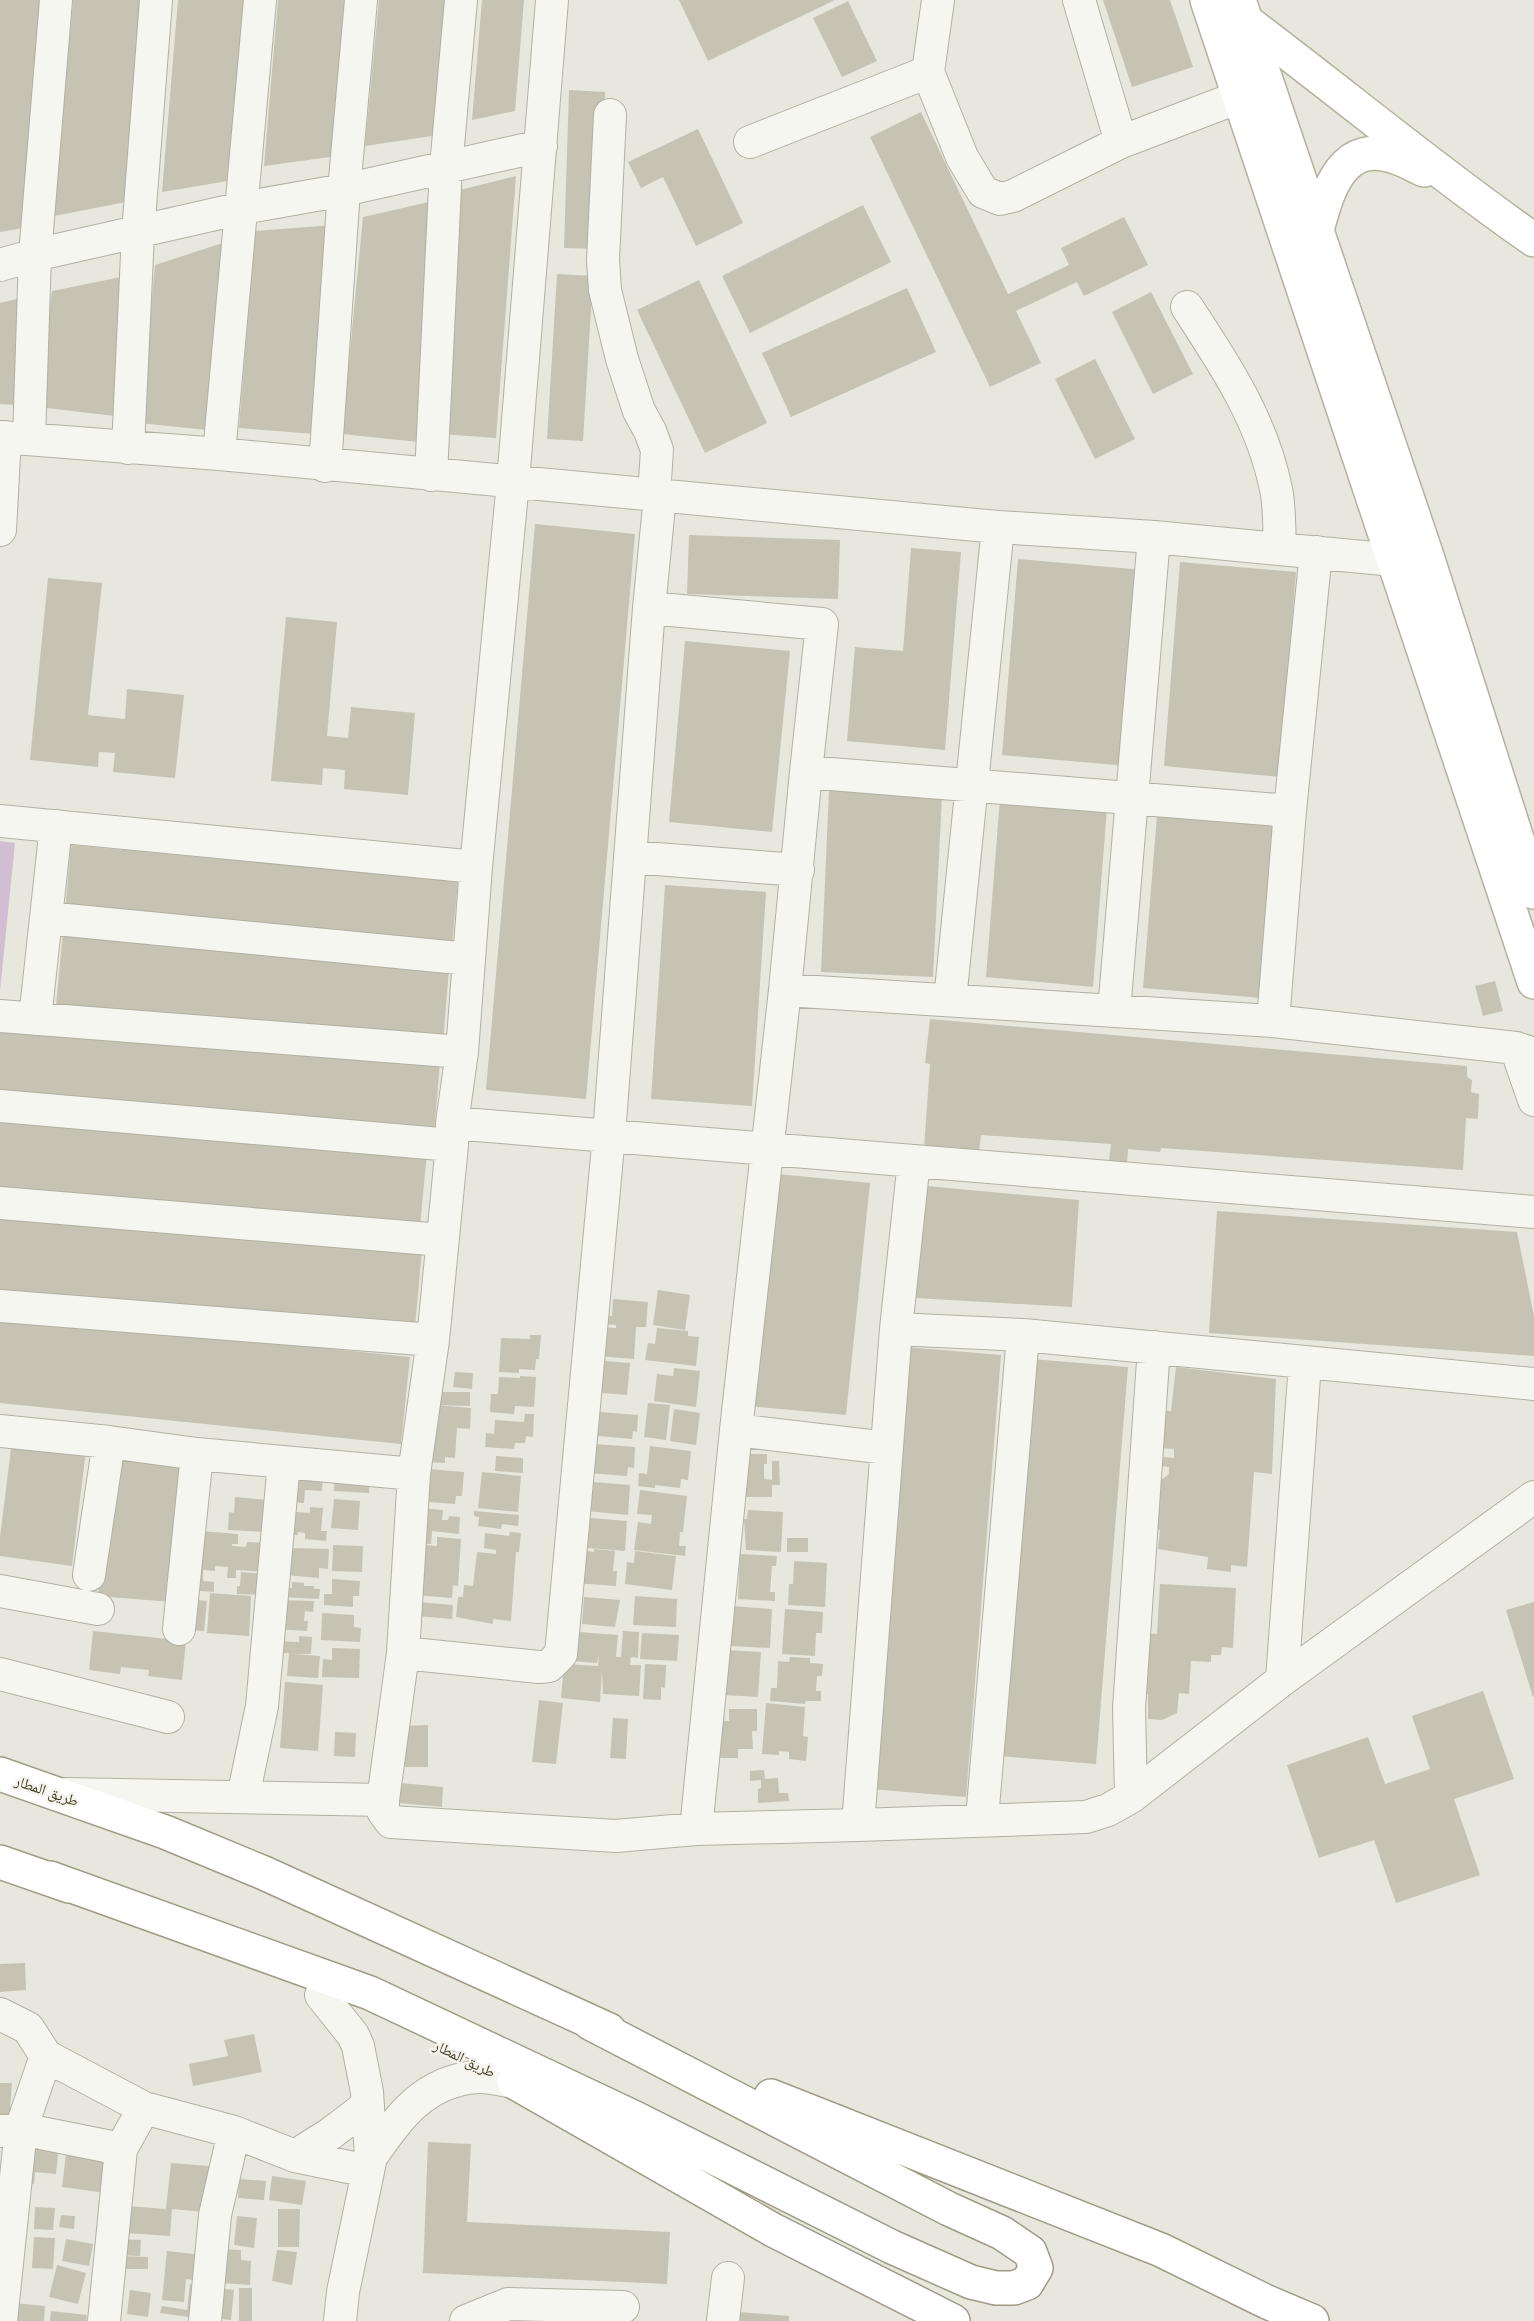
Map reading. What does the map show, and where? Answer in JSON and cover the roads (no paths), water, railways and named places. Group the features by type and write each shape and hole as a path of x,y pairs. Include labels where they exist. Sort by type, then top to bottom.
{"main road":[{"path":"1207,0 1534,982"},
{"path":"1243,10 1463,191 1534,240"},
{"path":"1243,10 1427,556 1534,892"},
{"path":"1317,230 1327,192 1337,174 1352,159 1370,153 1397,157 1463,191"},
{"name":"طريق المطار","path":"0,1774 165,1832 264,1873 590,2023 1161,2250 1267,2302 1312,2321"},
{"name":"طريق المطار","path":"0,1862 50,1878 380,2019 513,2082 773,2230 953,2321"},
{"path":"50,1878 370,1993 635,2118 892,2247 971,2282 996,2288 1014,2288 1027,2283 1036,2268 1030,2252 1002,2233 949,2209 590,2023"}],"street":[{"path":"0,530 34,255 56,0"},
{"path":"128,448 138,233 156,0"},
{"path":"219,454 260,0"},
{"path":"325,466 344,190 361,0"},
{"path":"430,475 446,167 461,0"},
{"path":"552,0 542,146 476,867 462,1052 433,1341 414,1474 403,1653 383,1811 392,1822 616,1836 696,1829 1086,1817 1108,1810 1131,1797 1282,1680 1534,1497"},
{"path":"938,0 927,72 962,157 983,192 1000,199 1013,196 1121,142 1239,97"},
{"path":"1079,0 1121,142"},
{"path":"750,142 927,72"},
{"path":"403,1653 540,1667 549,1666 561,1654 609,1136 657,496 654,464 657,450 650,430 639,411 622,359 605,290 603,260 610,115"},
{"path":"0,265 34,255 242,208 344,190 542,146"},
{"path":"1187,307 1235,381 1254,417 1277,491 1280,549"},
{"path":"11,438 219,454 325,466 998,527 1154,537 1394,560"},
{"path":"950,1000 998,527"},
{"path":"1114,1011 1134,798 1154,537"},
{"path":"1273,1021 1290,811 1316,552"},
{"path":"649,608 822,624 696,1829"},
{"path":"806,772 1290,811"},
{"path":"0,821 476,867"},
{"path":"35,1019 56,826"},
{"path":"631,857 798,870"},
{"path":"46,918 469,959"},
{"path":"785,990 1273,1021 1525,1051 1534,1100"},
{"path":"0,1016 462,1052"},
{"path":"0,1106 452,1134 609,1136 1534,1212"},
{"path":"858,1825 896,1329 914,1161"},
{"path":"0,1203 442,1240"},
{"path":"0,1306 433,1341"},
{"path":"896,1329 1023,1335 1534,1384"},
{"path":"982,1819 1023,1335"},
{"path":"1131,1797 1129,1708 1154,1347"},
{"path":"1282,1680 1305,1363"},
{"path":"736,1430 887,1448"},
{"path":"0,1431 196,1454 414,1474"},
{"path":"89,1575 109,1442"},
{"path":"178,1629 196,1454"},
{"path":"243,1797 262,1706 284,1462"},
{"path":"0,1591 98,1609"},
{"path":"0,1674 168,1717"},
{"path":"58,1794 383,1800"},
{"path":"321,1995 353,2035 358,2046 368,2105 370,2164 343,2292 340,2321"},
{"path":"0,2014 28,2028 46,2056 144,2108 234,2132 295,2156 370,2164"},
{"path":"1,2321 11,2130 46,2056"},
{"path":"370,2164 414,2103 435,2088 451,2080 478,2077 513,2082"},
{"path":"295,2156 330,2134 368,2105"},
{"path":"104,2321 121,2149 144,2108"},
{"path":"11,2130 121,2149"},
{"path":"205,2321 215,2215 234,2132"},
{"path":"723,2321 728,2278"},
{"path":"466,2321 508,2304 623,2307"}]}
